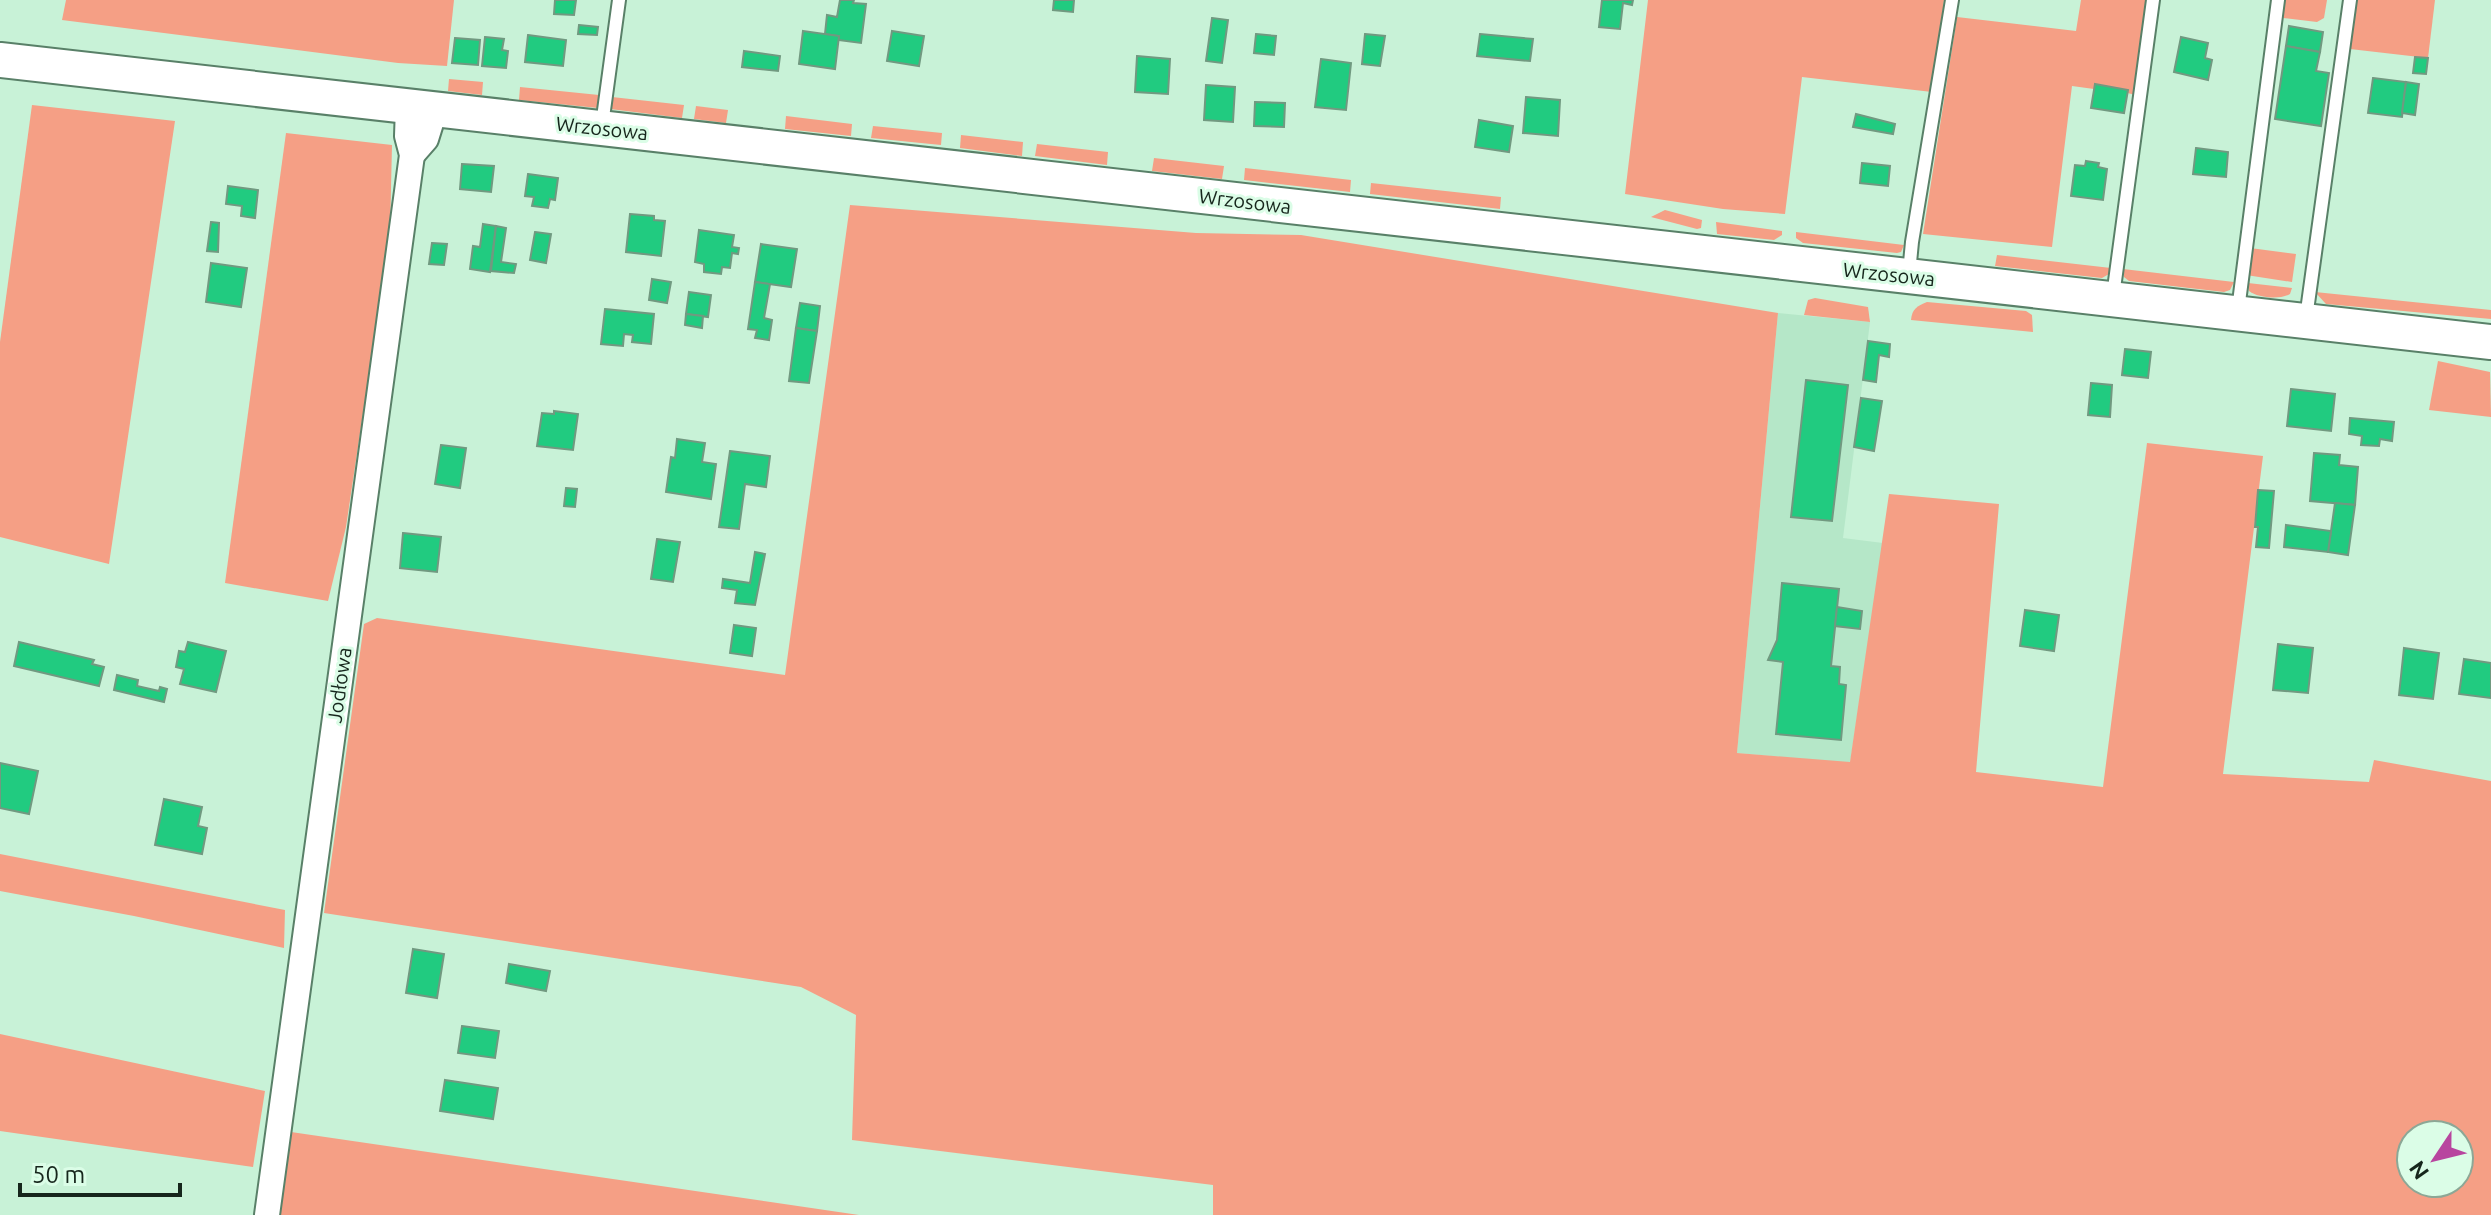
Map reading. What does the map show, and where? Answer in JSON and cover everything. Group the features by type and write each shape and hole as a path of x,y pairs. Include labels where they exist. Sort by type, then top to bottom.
{"main road":[{"name":"Wrzosowa","path":"0,60 2491,342"}],"street":[{"name":"Jodłowa","path":"267,1215 412,155 407,136 421,108"}],"lane":[{"path":"602,128 619,0"},
{"path":"1909,276 1952,0"},
{"path":"2112,299 2153,0"},
{"path":"2238,313 2278,0"},
{"path":"2306,321 2350,0"}],"shaded area":[{"path":"66,0 454,0 447,66 398,63 62,20"},
{"path":"1648,0 1944,0 1932,92 1802,77 1785,214 1723,209 1625,194"},
{"path":"2081,0 2147,0 2135,95 2095,84 2094,89 2072,86 2052,247 1923,234 1957,17 2076,31"},
{"path":"2285,0 2327,0 2324,18 2317,22 2283,18"},
{"path":"2355,0 2435,0 2428,58 2350,49"},
{"path":"449,79 483,82 482,95 448,91"},
{"path":"520,87 599,95 598,108 519,100"},
{"path":"612,97 684,105 682,118 610,109"},
{"path":"32,105 175,121 109,564 0,537 0,342"},
{"path":"696,106 728,110 726,123 694,119"},
{"path":"786,116 852,124 851,136 785,129"},
{"path":"873,126 942,133 941,145 871,138"},
{"path":"286,133 392,145 390,232 346,527 328,601 225,583"},
{"path":"961,135 1023,142 1022,156 960,148"},
{"path":"1037,144 1108,152 1107,165 1035,156"},
{"path":"1154,158 1224,166 1222,179 1152,171"},
{"path":"1245,168 1351,180 1350,192 1244,180"},
{"path":"1371,183 1501,197 1500,209 1370,194"},
{"path":"850,205 1196,233 1301,235 1778,313 1737,753 1850,762 1889,494 1999,504 1976,772 2103,787 2147,443 2263,456 2223,774 2369,782 2374,760 2491,781 2491,1215 1213,1215 1213,1185 852,1140 856,1015 801,987 324,913 364,624 377,618 785,675"},
{"path":"1665,210 1702,220 1701,228 1651,217"},
{"path":"1716,222 1782,231 1782,235 1774,240 1717,234"},
{"path":"1796,232 1904,245 1897,253 1803,243 1796,238"},
{"path":"2250,248 2296,254 2292,282 2246,275"},
{"path":"1997,255 2111,268 2109,274 2102,278 1995,266"},
{"path":"2123,269 2234,282 2230,290 2224,292 2129,281 2124,277"},
{"path":"2248,283 2292,288 2286,296 2269,297 2249,291"},
{"path":"2315,292 2491,310 2491,319 2326,304"},
{"path":"1815,298 1868,307 1870,322 1804,315 1808,300"},
{"path":"1927,302 2026,311 2032,315 2033,332 1911,320 1916,308"},
{"path":"1778,313 1870,322 1843,538 1883,543 1850,763 1737,753"},
{"path":"2438,361 2490,372 2491,417 2429,410"},
{"path":"0,854 285,910 284,948 0,891"},
{"path":"0,1034 265,1091 253,1167 0,1131"},
{"path":"291,1132 859,1215 280,1215"}],"building":[{"path":"555,0 576,0 574,15 554,14"},
{"path":"840,0 866,4 861,43 838,40 839,36 825,34 827,15 837,17"},
{"path":"1054,0 1074,0 1073,12 1053,10"},
{"path":"1602,0 1633,0 1632,5 1623,3 1620,29 1599,27"},
{"path":"1212,18 1228,20 1222,63 1206,61"},
{"path":"579,25 598,27 597,35 578,34"},
{"path":"2289,26 2323,32 2320,52 2286,46"},
{"path":"803,31 839,36 835,69 799,64"},
{"path":"892,31 924,36 919,66 887,61"},
{"path":"1256,34 1276,36 1274,55 1254,53"},
{"path":"1365,34 1385,36 1380,66 1362,64"},
{"path":"1480,34 1533,39 1530,61 1477,56"},
{"path":"528,35 566,40 563,66 525,62"},
{"path":"485,37 504,39 502,50 508,51 506,68 482,66"},
{"path":"2181,37 2208,43 2205,58 2212,60 2208,80 2174,72"},
{"path":"455,38 480,40 478,65 452,63"},
{"path":"2286,46 2320,52 2316,71 2329,73 2321,126 2275,119"},
{"path":"744,51 780,56 778,71 742,67"},
{"path":"1137,56 1170,59 1168,94 1135,92"},
{"path":"2415,57 2428,58 2426,74 2413,73"},
{"path":"1321,59 1351,63 1346,110 1315,107"},
{"path":"2373,78 2406,82 2402,117 2368,113"},
{"path":"2406,82 2419,84 2415,115 2402,113"},
{"path":"2095,84 2128,90 2124,113 2091,108"},
{"path":"1206,85 1235,87 1233,122 1204,120"},
{"path":"1526,97 1560,100 1558,136 1523,133"},
{"path":"1255,102 1285,103 1284,127 1254,126"},
{"path":"1856,114 1895,124 1893,134 1853,127"},
{"path":"1479,120 1513,126 1509,152 1475,147"},
{"path":"2196,148 2228,152 2226,177 2193,174"},
{"path":"2086,161 2099,163 2098,167 2107,169 2103,200 2071,196 2075,165 2085,166"},
{"path":"1862,163 1890,166 1888,186 1860,183"},
{"path":"462,164 494,166 491,192 460,189"},
{"path":"528,174 558,178 555,200 550,199 548,208 532,206 534,197 525,196"},
{"path":"228,186 258,190 255,218 241,216 242,206 226,204"},
{"path":"630,214 654,216 654,220 665,221 661,256 626,252"},
{"path":"211,222 219,223 218,252 207,251"},
{"path":"483,224 496,226 490,272 470,269 473,246 480,247"},
{"path":"496,226 506,228 501,262 516,264 514,273 491,271"},
{"path":"699,230 734,235 732,247 739,248 738,254 732,253 730,268 722,267 721,274 704,272 704,264 695,262"},
{"path":"535,232 551,234 546,263 530,260"},
{"path":"432,243 447,244 444,265 429,264"},
{"path":"761,244 797,249 791,287 755,282"},
{"path":"211,263 247,268 241,307 206,302"},
{"path":"652,279 671,282 667,303 649,300"},
{"path":"755,282 770,284 764,318 772,320 769,340 755,338 757,330 748,329"},
{"path":"689,292 711,295 708,317 686,314"},
{"path":"800,303 820,306 817,331 796,328"},
{"path":"605,309 654,314 651,344 632,342 633,335 624,334 623,346 601,344"},
{"path":"686,314 703,316 702,328 685,325"},
{"path":"796,328 817,331 809,383 789,381"},
{"path":"1868,341 1890,344 1889,357 1879,355 1876,382 1863,380"},
{"path":"2125,349 2151,352 2148,378 2122,375"},
{"path":"1806,380 1848,385 1832,521 1791,517"},
{"path":"2091,383 2112,385 2110,417 2088,415"},
{"path":"2291,389 2335,394 2331,431 2287,426"},
{"path":"1861,398 1882,401 1874,451 1854,447"},
{"path":"554,411 578,414 573,450 537,446 542,413 554,414"},
{"path":"2350,418 2394,422 2392,441 2380,439 2379,446 2361,445 2362,436 2349,434"},
{"path":"677,439 705,443 702,462 716,464 711,499 666,492"},
{"path":"441,445 466,448 460,488 435,484"},
{"path":"730,451 770,456 766,487 745,484 739,529 719,527"},
{"path":"2314,453 2340,455 2339,465 2358,467 2355,505 2310,501"},
{"path":"566,488 577,489 575,507 564,506"},
{"path":"2258,490 2274,491 2269,548 2256,547"},
{"path":"2335,503 2355,505 2348,555 2328,552"},
{"path":"2286,525 2331,531 2328,552 2284,547"},
{"path":"403,533 441,537 437,572 400,568"},
{"path":"657,539 680,542 673,582 651,579"},
{"path":"755,552 765,554 755,605 735,603 737,590 722,588 723,579 750,583"},
{"path":"1782,583 1839,589 1831,666 1840,667 1839,684 1846,685 1841,740 1776,734 1783,662 1768,660 1777,640"},
{"path":"1837,607 1862,611 1860,629 1835,626"},
{"path":"2025,610 2059,615 2054,651 2020,646"},
{"path":"734,625 756,628 752,656 730,653"},
{"path":"19,642 94,660 92,664 104,667 99,686 14,666"},
{"path":"188,642 226,651 216,692 180,684 184,669 176,667 179,651 185,652"},
{"path":"2278,644 2313,648 2308,693 2273,690"},
{"path":"2404,648 2439,653 2433,699 2399,695"},
{"path":"2464,659 2491,663 2491,698 2459,694"},
{"path":"117,675 138,680 137,686 159,691 160,687 167,689 164,702 114,690"},
{"path":"0,763 38,771 29,814 0,808"},
{"path":"164,799 202,807 198,826 207,828 202,854 155,845"},
{"path":"413,949 444,954 437,998 406,993"},
{"path":"509,964 550,971 546,991 506,983"},
{"path":"462,1026 499,1031 495,1058 458,1053"},
{"path":"445,1080 498,1088 493,1119 440,1111"}]}
